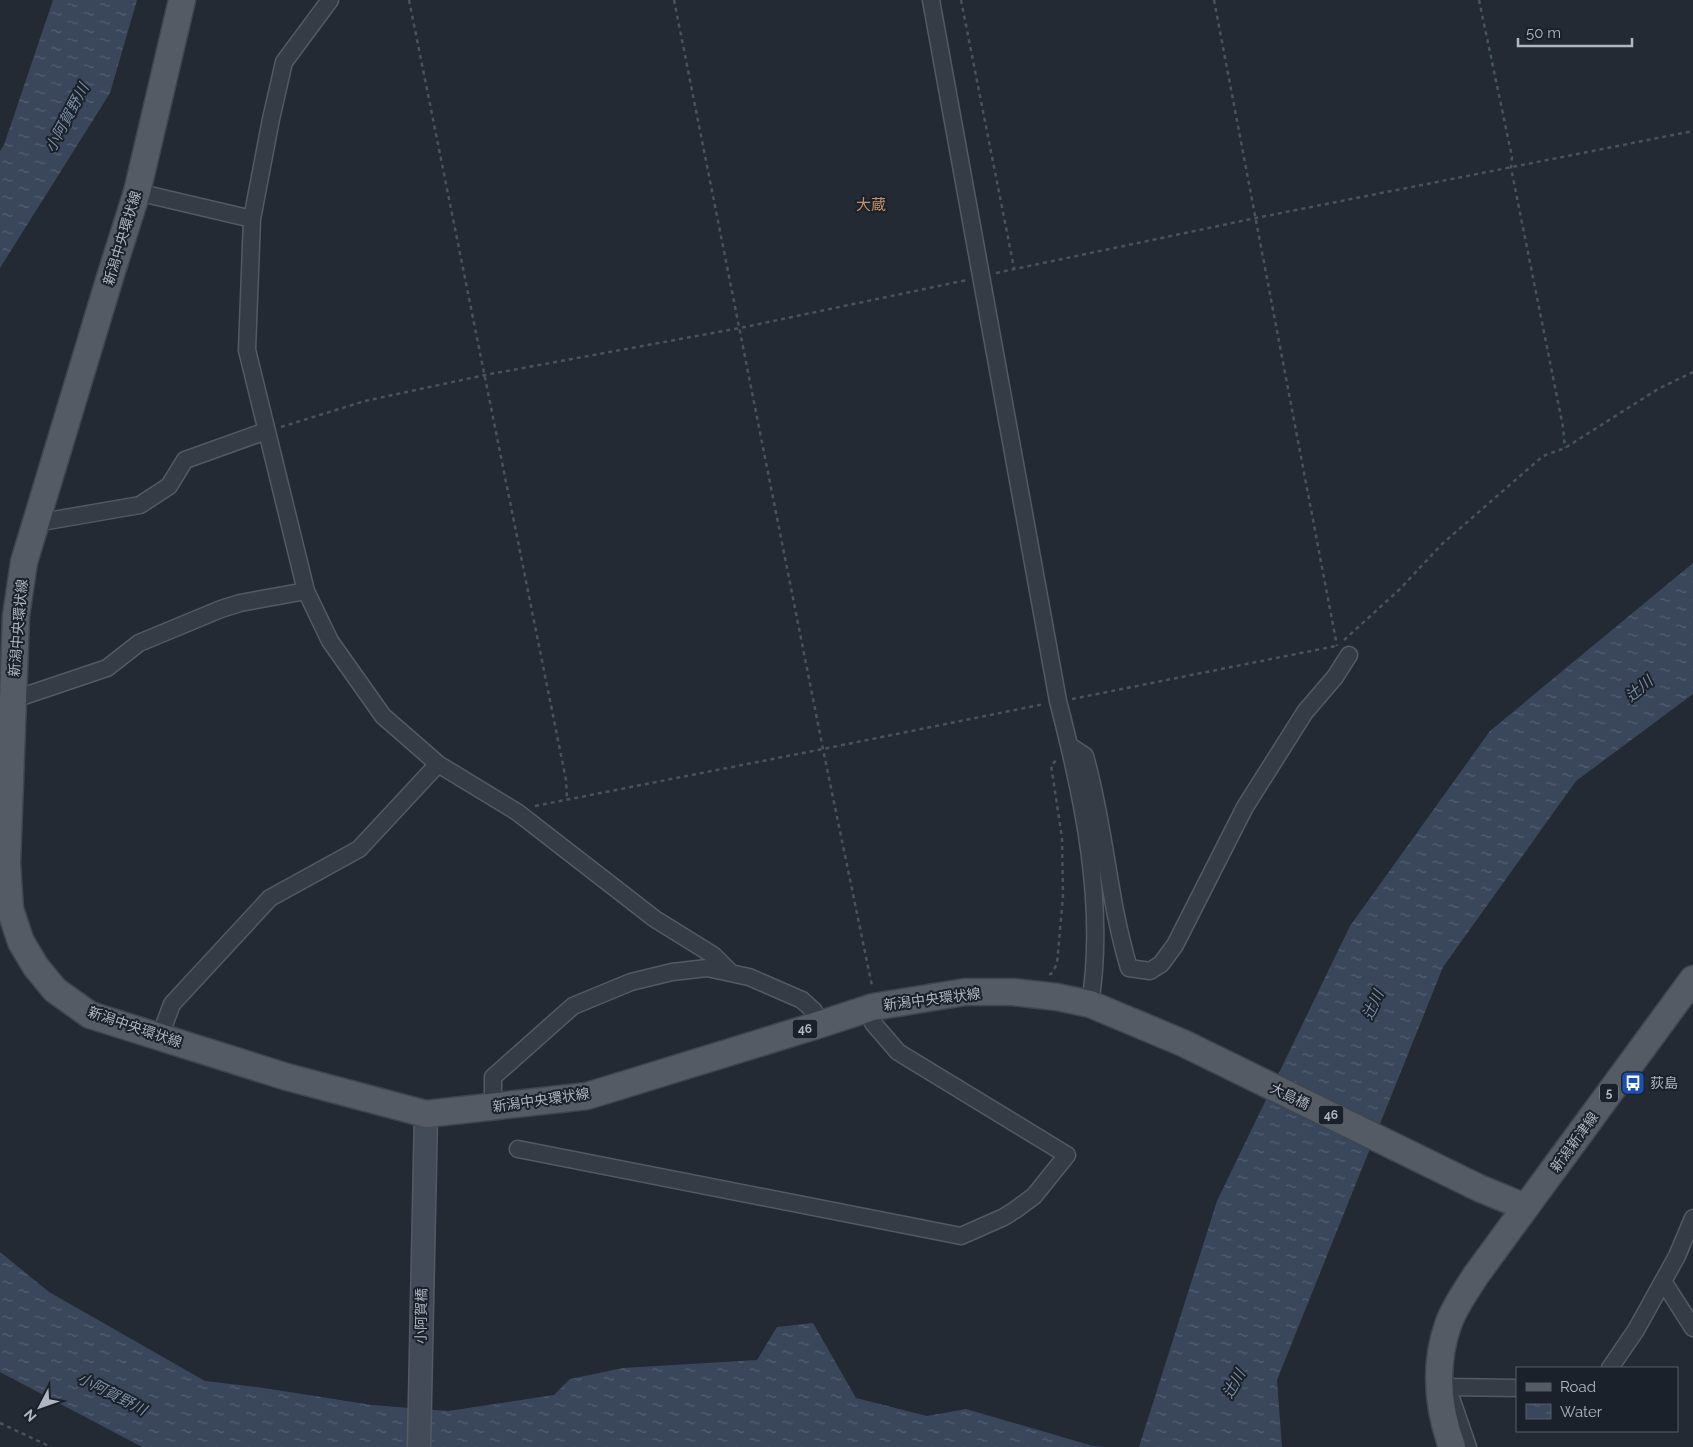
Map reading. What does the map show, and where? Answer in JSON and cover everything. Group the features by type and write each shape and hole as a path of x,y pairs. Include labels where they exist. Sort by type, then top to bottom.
{"main road":[{"name":"新潟中央環状線","path":"182,0 137,192 24,562 16,616 7,864 10,909 22,942 36,967 56,990 90,1015 287,1077 426,1114 587,1096 874,1007 975,992 1013,992 1057,997 1090,1004 1182,1043"},
{"name":"新潟新津線","path":"1525,1208 1693,979"},
{"name":"大島橋","path":"1182,1043 1479,1188 1525,1208"},
{"name":"5","path":"1452,1447 1444,1424 1440,1366 1444,1340 1454,1310 1476,1275 1525,1208"}],"street":[{"path":"330,0 284,62 252,219 247,350 306,591 330,641 383,716 438,764 517,812 655,919 712,955 731,973"},
{"path":"931,0 1058,701 1070,746 1091,858 1096,934 1094,984 1090,1004"},
{"path":"137,192 252,219"},
{"path":"36,523 140,505 169,486 185,460 266,431"},
{"path":"12,700 107,668 139,643 221,609 240,602 306,591"},
{"path":"1070,746 1085,756 1094,788 1120,941 1129,968 1150,971 1161,964 1175,945 1245,807 1305,712 1335,677 1343,650"},
{"path":"160,1036 172,1004 270,898 359,849 438,764"},
{"path":"493,1107 493,1076 574,1006 631,982 672,972 708,968 749,977 802,1000 814,1011 818,1025"},
{"path":"518,1149 961,1236 1004,1217 1034,1196 1066,1155 898,1052 873,1023 874,1007"},
{"name":"小阿賀橋","path":"419,1447 426,1114"},
{"path":"1611,1367 1636,1330 1677,1256 1693,1218"},
{"path":"1663,1281 1693,1328"},
{"path":"1468,1447 1443,1390 1516,1388"}],"path":[{"path":"409,0 486,375 564,771 567,798"},
{"path":"674,0 822,749 870,969 874,1007"},
{"path":"961,0 1014,268"},
{"path":"1214,0 1343,650"},
{"path":"1479,0 1512,156 1511,168 1559,408 1565,448"},
{"path":"266,431 365,401 486,375 740,328 982,277 1014,268 1693,131"},
{"path":"1078,698 1343,650 1372,616 1442,544 1544,456 1565,448 1658,389 1693,372"},
{"path":"517,812 528,807 567,798 1058,701"},
{"path":"1042,974 1051,974 1057,964 1063,896 1062,838 1051,765 1070,746"},
{"path":"0,1423 51,1447"}],"water":[{"name":"小阿賀野川","path":"53,0 137,0 110,93 0,268 0,151 4,145"},
{"name":"辻川","path":"1693,563 1693,694 1576,781 1443,967 1277,1380 1282,1447 1139,1447 1217,1201 1350,926 1490,731"},
{"name":"小阿賀野川","path":"0,1252 49,1292 205,1381 372,1405 448,1411 554,1395 570,1379 623,1368 757,1360 777,1327 813,1323 856,1398 927,1416 966,1409 1093,1446 1105,1447 142,1447 0,1372"}],"place":[{"name":"荻島","path":"1633,1083"}],"district":[{"name":"大蔵","path":"871,205"}]}
